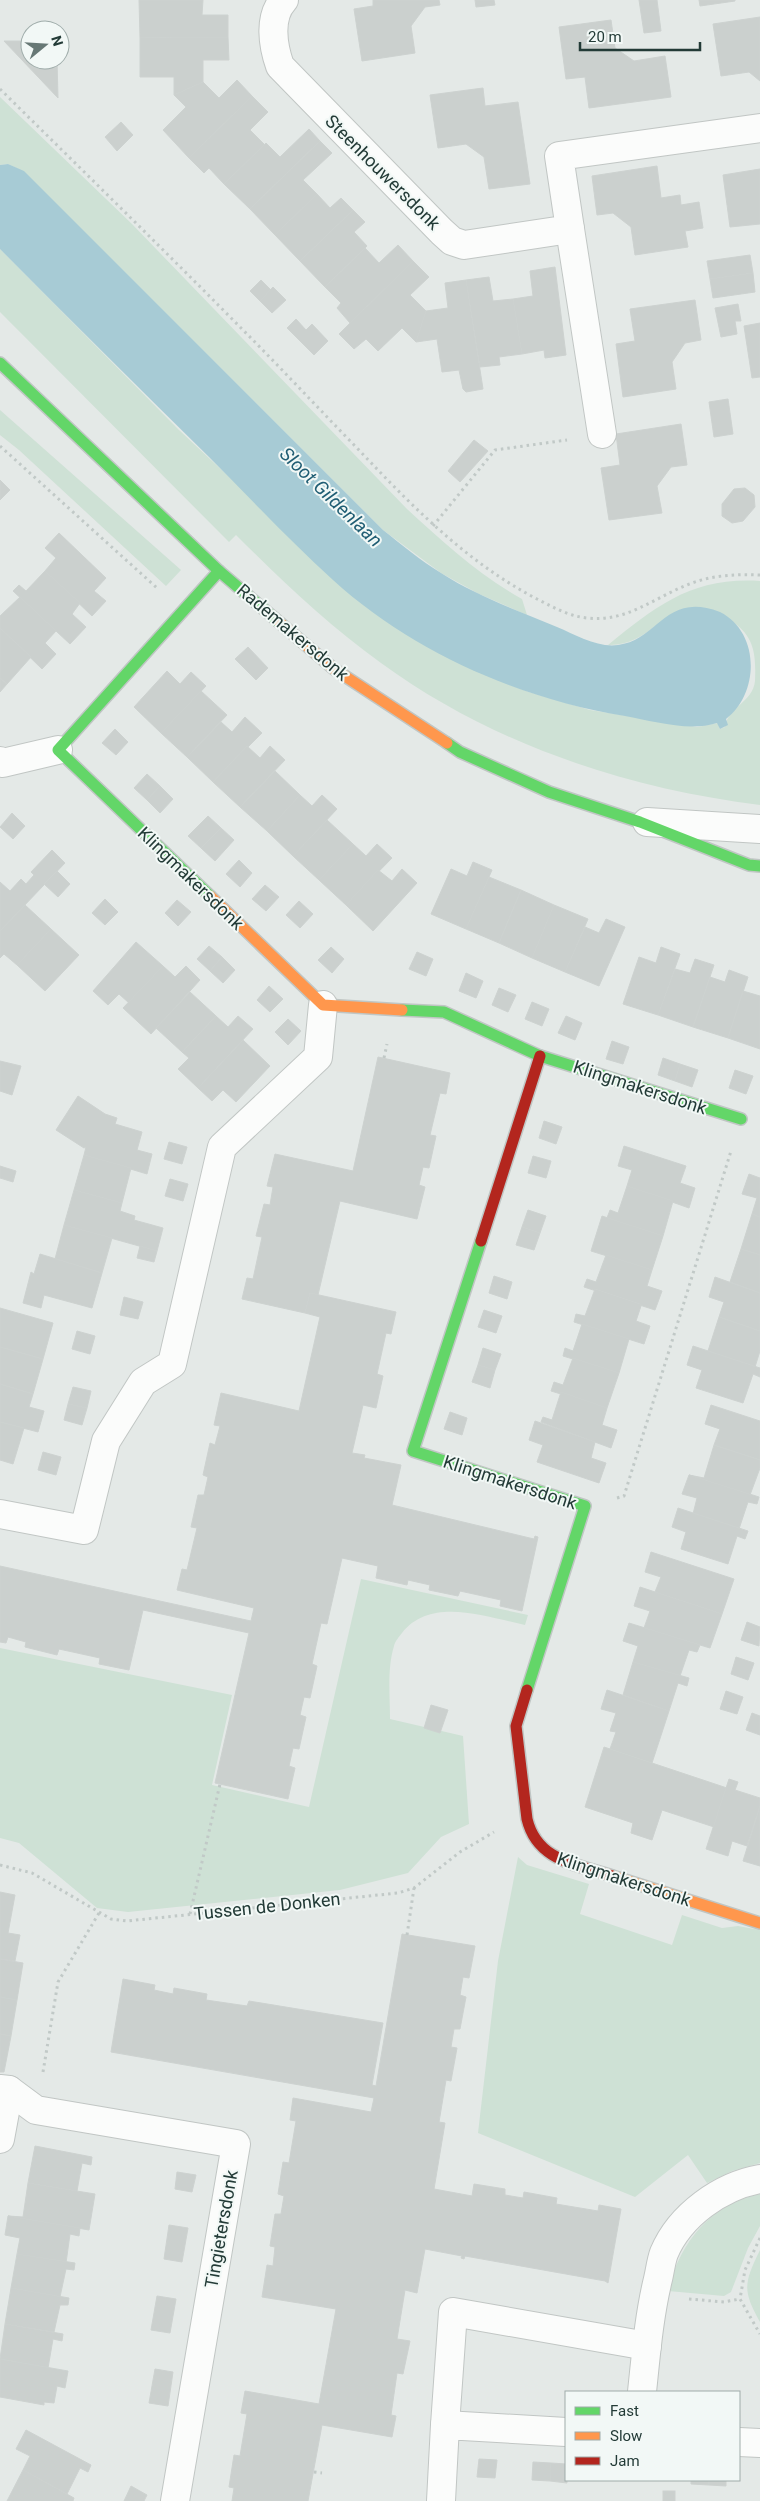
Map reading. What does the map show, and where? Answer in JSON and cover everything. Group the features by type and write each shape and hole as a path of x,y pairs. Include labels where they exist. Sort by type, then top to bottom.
{"street":[{"name":"Steenhouwersdonk","path":"284,0 279,5 274,24 273,46 280,66 452,241 464,244 570,229"},
{"path":"602,434 559,156 760,128"},
{"name":"Rademakersdonk","path":"0,363 220,571 334,669 460,752 549,792 640,822 749,865 760,866"},
{"path":"0,761 4,763 58,750 182,610 220,571"},
{"name":"Klingmakersdonk","path":"58,750 323,1005 444,1012 540,1056 741,1119"},
{"name":"Rademakersdonk","path":"640,822 760,829"},
{"path":"0,1514 84,1530 106,1441 143,1382 172,1364 222,1147 318,1057 323,1005"},
{"name":"Klingmakersdonk","path":"540,1056 413,1451 585,1506 516,1726 527,1819 530,1832 536,1844 557,1858 760,1923"},
{"path":"0,2140 4,2089 43,2111"},
{"name":"Tingietersdonk","path":"43,2111 236,2144 175,2501"},
{"path":"642,2391 654,2296 664,2254 693,2212 715,2196 748,2181 760,2179"},
{"path":"441,2501 453,2312 647,2346"},
{"path":"445,2426 565,2432"},
{"path":"740,2442 760,2444"}],"path":[{"path":"0,89 135,221 433,526 503,581 557,609 589,618 615,617 639,610 671,592 702,580 725,576 760,575"},
{"path":"433,526 495,450 602,434"},
{"path":"0,446 182,610"},
{"path":"585,1506 624,1496 741,1119"},
{"path":"190,1914 220,1784"},
{"name":"Tussen de Donken","path":"0,1865 32,1873 111,1919 128,1921 374,1896 414,1888 460,1852 504,1825 527,1819"},
{"path":"407,1935 414,1888"},
{"path":"43,2111 58,1982 99,1913"},
{"path":"760,2238 746,2270 740,2299 760,2334"},
{"path":"654,2296 724,2302 740,2299"},
{"path":"314,2472 322,2473"}],"green space":[{"path":"0,97 132,224 407,509 476,569 522,599 527,615 479,594 441,573 383,530 24,172 8,164 0,165"},
{"path":"0,249 179,430 376,614 434,650 495,679 529,692 590,710 697,727 718,723 720,729 725,727 730,715 750,694 755,681 753,648 746,635 734,623 712,611 694,607 680,610 641,636 626,643 608,645 643,618 677,596 715,584 736,581 760,581 760,805 659,787 610,774 562,758 514,739 468,717 424,692 381,663 306,602 236,535 229,542 0,312"},
{"path":"0,410 181,570 166,586 19,450 0,435"},
{"path":"361,1579 528,1615 525,1625 460,1612 443,1612 428,1615 414,1622 395,1642 390,1673 390,1719 463,1736 469,1824 441,1837 408,1873 340,1890 128,1912 97,1908 19,1843 0,1838 0,1648 232,1695 212,1785 309,1807"},
{"path":"518,1857 527,1865 589,1884 580,1914 672,1945 682,1915 722,1928 738,1926 760,1930 760,2163 732,2171 707,2183 688,2155 635,2197 478,2133 498,1961"},
{"path":"760,2194 760,2226 748,2248 731,2292 724,2296 668,2291 680,2257 699,2229 726,2207 742,2199"},
{"path":"760,2250 760,2322 750,2302 747,2286"}],"water":[{"name":"Sloot Gildenlaan","path":"8,164 24,171 383,530 418,558 441,573 498,603 603,645 618,645 632,641 644,635 674,612 687,608 702,607 720,612 733,621 743,634 751,663 750,679 745,694 737,708 726,719 728,725 720,729 717,723 695,726 671,725 546,698 469,669 397,629 364,606 301,550 0,249 0,165"}],"building":[{"path":"139,0 203,0 202,15 228,15 228,37 140,38"},
{"path":"373,0 439,0 440,5 425,7 411,26 415,53 362,61 354,9 373,6"},
{"path":"475,0 494,0 495,5 476,7"},
{"path":"639,0 657,0 661,31 644,33"},
{"path":"699,0 735,0 735,1 700,6"},
{"path":"760,17 760,81 749,72 721,76 713,24"},
{"path":"611,20 615,48 634,61 665,56 671,97 589,108 585,77 566,79 559,27"},
{"path":"228,37 229,60 203,60 203,82 174,95 174,77 140,77 140,38"},
{"path":"4,41 20,41 20,58"},
{"path":"31,70 57,70 58,98"},
{"path":"237,80 252,96 189,158 163,130 186,107 174,95 203,82 219,98"},
{"path":"483,88 485,106 518,102 530,184 489,189 484,157 466,144 438,148 430,95"},
{"path":"252,96 268,112 250,130 265,145 224,184 209,168 204,173 189,158"},
{"path":"121,122 133,135 117,151 105,137"},
{"path":"309,129 320,141 250,209 224,184 266,143 280,157"},
{"path":"320,141 332,153 303,180 317,194 275,235 250,209"},
{"path":"657,166 661,198 680,195 681,205 699,202 703,228 685,231 688,247 635,255 631,227 613,213 597,215 592,176"},
{"path":"760,169 760,224 730,227 723,175"},
{"path":"317,194 330,208 341,198 353,210 300,261 275,235"},
{"path":"353,210 365,222 354,232 367,246 325,287 300,261"},
{"path":"398,245 413,261 350,323 337,308 341,303 325,287 365,248 379,263"},
{"path":"750,255 753,273 710,279 707,261"},
{"path":"413,261 429,277 410,295 426,311 416,342 402,328 378,351 366,339 354,349 339,334"},
{"path":"555,267 566,355 545,358 544,350 522,354 513,299 533,296 530,271"},
{"path":"753,273 755,292 713,298 710,279"},
{"path":"489,277 493,301 513,299 522,354 499,357 500,365 480,367 466,280"},
{"path":"261,280 271,290 260,301 250,291"},
{"path":"466,280 483,389 466,392 463,389 459,370 442,372 437,339 416,342 426,311 448,308 445,283"},
{"path":"273,287 286,300 272,313 260,301"},
{"path":"695,300 701,340 685,343 672,362 676,389 623,397 616,344 635,341 630,309"},
{"path":"738,304 741,321 735,321 737,334 721,337 715,308"},
{"path":"296,319 306,330 312,324 328,341 314,355 287,328"},
{"path":"760,323 760,377 752,378 744,326"},
{"path":"728,399 733,434 714,437 709,402"},
{"path":"681,424 687,465 671,467 657,486 662,513 609,520 601,468 620,465 616,434"},
{"path":"474,440 488,451 460,482 448,471"},
{"path":"0,480 10,490 0,500"},
{"path":"745,488 754,495 755,507 743,521 732,523 722,516 722,504 734,489"},
{"path":"59,533 106,578 94,591 106,601 92,616 45,571 56,558 45,548"},
{"path":"45,571 80,603 72,614 86,627 70,644 13,591 19,585 26,591"},
{"path":"20,597 56,631 45,643 56,654 42,669 0,628 0,616"},
{"path":"0,628 31,657 7,684 0,678"},
{"path":"248,647 268,668 256,680 235,659"},
{"path":"167,671 180,684 191,672 206,686 161,733 134,707"},
{"path":"0,678 7,684 0,692"},
{"path":"201,691 227,715 187,757 161,733"},
{"path":"245,717 262,733 213,782 187,757 221,722 232,732"},
{"path":"115,729 128,742 116,755 102,743"},
{"path":"247,746 260,758 270,746 285,760 240,807 213,782"},
{"path":"275,771 300,795 267,831 240,807"},
{"path":"147,774 160,786 147,800 134,788"},
{"path":"160,786 173,799 160,813 147,800"},
{"path":"300,795 312,806 322,795 337,809 293,856 267,831"},
{"path":"12,813 25,826 13,839 0,827"},
{"path":"208,816 221,828 201,848 188,836"},
{"path":"327,820 353,844 319,880 293,856"},
{"path":"221,828 234,840 215,861 201,848"},
{"path":"353,844 366,856 377,844 392,858 346,905 319,880"},
{"path":"52,850 65,863 0,931 0,882 10,891 21,879 26,884 34,875 31,872"},
{"path":"239,860 252,873 240,887 226,874"},
{"path":"473,862 492,870 466,929 431,914 451,869 467,876"},
{"path":"402,869 417,883 373,931 346,905 378,870 392,881"},
{"path":"57,871 70,884 58,897 44,884"},
{"path":"489,877 521,890 499,943 466,929"},
{"path":"265,885 279,897 266,911 252,899"},
{"path":"521,890 554,905 532,958 499,943"},
{"path":"105,899 118,912 105,925 92,913"},
{"path":"177,900 191,912 178,926 165,913"},
{"path":"299,901 313,914 300,928 286,915"},
{"path":"25,905 51,929 17,965 4,954 0,958 0,931"},
{"path":"554,905 588,919 565,972 532,958"},
{"path":"606,919 625,927 599,986 565,972 585,927 599,933"},
{"path":"51,929 79,955 45,991 17,965"},
{"path":"136,942 163,966 129,1003 119,994 108,1005 93,991"},
{"path":"209,946 222,957 210,971 197,959"},
{"path":"331,947 344,959 332,973 318,960"},
{"path":"661,947 680,954 658,1015 623,1004 639,957 656,963"},
{"path":"417,952 433,959 426,976 409,969"},
{"path":"222,957 235,970 223,983 210,971"},
{"path":"695,959 714,965 693,1027 658,1015 675,969 690,973"},
{"path":"163,966 175,977 186,966 200,980 151,1034 123,1008"},
{"path":"729,970 748,977 728,1038 693,1027 710,977 725,982"},
{"path":"466,973 483,981 476,998 459,991"},
{"path":"269,986 283,999 270,1012 257,1000"},
{"path":"499,988 516,995 508,1012 492,1005"},
{"path":"743,991 760,996 760,1049 728,1038"},
{"path":"190,992 216,1016 182,1052 156,1028"},
{"path":"532,1002 549,1009 542,1026 525,1019"},
{"path":"216,1016 228,1027 238,1016 253,1029 198,1088 178,1069 189,1058 182,1052"},
{"path":"566,1016 582,1023 575,1040 558,1033"},
{"path":"288,1019 301,1031 288,1045 275,1032"},
{"path":"243,1040 270,1066 236,1102 223,1090 212,1101 198,1088"},
{"path":"612,1041 629,1047 623,1064 606,1059"},
{"path":"378,1057 450,1073 446,1094 440,1093 430,1135 436,1136 429,1168 423,1167 419,1185 425,1187 417,1219 340,1201 318,1295 310,1293 305,1313 242,1299 247,1278 253,1279 262,1237 256,1236 264,1204 270,1205 273,1187 267,1186 275,1154 353,1171"},
{"path":"663,1058 680,1064 675,1081 658,1075"},
{"path":"0,1061 21,1066 12,1095 0,1091"},
{"path":"680,1064 698,1070 692,1087 675,1081"},
{"path":"735,1070 753,1076 746,1094 729,1088"},
{"path":"78,1096 105,1114 117,1118 115,1124 142,1132 137,1150 152,1154 147,1174 84,1155 86,1147 84,1148 56,1130"},
{"path":"544,1121 562,1127 556,1144 539,1138"},
{"path":"169,1142 187,1147 182,1164 164,1159"},
{"path":"624,1146 686,1166 680,1183 695,1188 689,1208 627,1186 632,1170 618,1166"},
{"path":"84,1155 131,1168 122,1203 74,1190"},
{"path":"533,1156 551,1161 546,1178 528,1173"},
{"path":"0,1166 16,1171 13,1182 0,1178"},
{"path":"749,1174 760,1178 760,1217 752,1214 757,1198 742,1194"},
{"path":"170,1179 188,1184 183,1201 165,1196"},
{"path":"627,1186 673,1201 663,1236 607,1218 610,1210 618,1213"},
{"path":"74,1190 122,1203 120,1211 135,1216 134,1220 163,1228 157,1251 64,1225"},
{"path":"528,1210 546,1216 540,1233 522,1227"},
{"path":"752,1214 760,1217 760,1255 741,1249"},
{"path":"602,1216 663,1236 652,1270 591,1251"},
{"path":"64,1225 112,1238 102,1273 55,1259"},
{"path":"522,1227 540,1233 534,1250 516,1245"},
{"path":"140,1246 157,1251 154,1262 137,1258"},
{"path":"741,1249 760,1255 760,1293 730,1282"},
{"path":"40,1254 102,1273 92,1308 44,1295 41,1308 23,1303 31,1272 34,1274"},
{"path":"606,1255 652,1270 647,1286 662,1291 655,1310 584,1287 587,1279 596,1282"},
{"path":"494,1276 512,1282 507,1299 489,1293"},
{"path":"715,1277 760,1293 760,1331 719,1317 724,1302 709,1297"},
{"path":"595,1289 640,1304 636,1321 650,1326 644,1344 574,1322 576,1314 585,1316"},
{"path":"310,1293 396,1312 391,1334 386,1333 377,1374 383,1376 376,1408 363,1405 352,1453 365,1455 364,1458 401,1465 392,1505 534,1539 535,1536 538,1537 522,1611 500,1606 501,1600 460,1591 458,1596 429,1590 430,1585 408,1580 407,1585 376,1578 378,1566 342,1558 327,1624 321,1623 312,1664 317,1666 310,1698 304,1697 300,1715 306,1717 299,1749 293,1748 289,1766 295,1768 288,1799 215,1783 249,1633 143,1610 129,1670 99,1664 100,1658 59,1649 57,1655 25,1647 26,1642 8,1637 6,1643 0,1642 0,1566 251,1621 254,1608 177,1590 182,1569 187,1570 197,1528 191,1527 198,1495 204,1495 208,1477 203,1475 210,1443 215,1445 220,1426 214,1425 221,1393 299,1411 320,1317 305,1313"},
{"path":"124,1297 143,1302 138,1319 120,1315"},
{"path":"0,1308 53,1323 43,1359 0,1347"},
{"path":"484,1310 502,1316 496,1333 478,1327"},
{"path":"719,1317 760,1331 760,1351 755,1367 708,1351"},
{"path":"582,1324 629,1339 619,1373 563,1356 565,1348 573,1351"},
{"path":"77,1331 95,1336 90,1354 72,1349"},
{"path":"693,1346 760,1368 760,1377 753,1374 743,1403 696,1388 702,1370 687,1365"},
{"path":"0,1347 43,1359 33,1394 0,1384"},
{"path":"483,1348 501,1354 495,1370 478,1365"},
{"path":"573,1358 619,1373 607,1408 551,1391 554,1382 563,1385"},
{"path":"478,1365 495,1370 490,1388 472,1382"},
{"path":"0,1384 33,1394 29,1407 44,1411 38,1432 0,1422"},
{"path":"73,1387 91,1391 87,1408 68,1404"},
{"path":"561,1392 607,1408 602,1425 617,1430 611,1448 541,1422 543,1417 552,1420"},
{"path":"68,1404 87,1408 82,1425 64,1420"},
{"path":"711,1405 760,1421 760,1460 714,1445 720,1429 705,1424"},
{"path":"450,1412 467,1418 462,1435 444,1429"},
{"path":"535,1421 595,1442 591,1458 606,1463 599,1483 537,1462 543,1445 529,1440"},
{"path":"0,1422 24,1428 13,1464 0,1460"},
{"path":"714,1445 760,1460 760,1468 750,1495 689,1475 704,1478"},
{"path":"43,1452 61,1457 56,1475 38,1470"},
{"path":"689,1475 759,1497 757,1504 748,1502 739,1529 693,1514 697,1498 682,1494"},
{"path":"678,1508 748,1531 745,1539 737,1536 728,1564 681,1549 686,1532 672,1527"},
{"path":"651,1552 734,1579 722,1614 655,1592 661,1577 645,1572"},
{"path":"640,1587 722,1614 710,1648 644,1628 650,1611 634,1606"},
{"path":"747,1622 760,1627 759,1646 741,1640"},
{"path":"629,1623 700,1645 697,1652 689,1650 680,1676 633,1662 638,1646 623,1641"},
{"path":"736,1657 754,1663 748,1680 731,1674"},
{"path":"633,1662 689,1678 687,1686 678,1683 669,1711 623,1695"},
{"path":"607,1690 669,1711 652,1763 610,1749 616,1732 610,1731 616,1713 601,1709"},
{"path":"726,1691 743,1697 737,1714 720,1709"},
{"path":"431,1705 448,1710 440,1733 424,1728"},
{"path":"752,1713 760,1716 760,1735 746,1730"},
{"path":"604,1747 727,1788 714,1827 662,1810 652,1840 631,1833 633,1823 585,1807"},
{"path":"729,1779 738,1782 735,1790 760,1798 760,1806 747,1846 732,1841 728,1856 706,1849"},
{"path":"760,1806 760,1866 743,1861"},
{"path":"0,1892 15,1895 8,1933 20,1935 15,1961 0,1959"},
{"path":"402,1934 475,1946 469,1978 463,1977 460,1995 466,1997 460,2029 454,2029 451,2047 457,2048 451,2081 446,2080 439,2122 445,2123 434,2189 472,2196 474,2184 505,2189 505,2195 523,2198 524,2192 557,2198 556,2204 598,2211 599,2205 621,2209 608,2283 465,2256 464,2259 461,2258 462,2256 425,2249 417,2293 405,2290 397,2339 410,2341 403,2374 397,2373 391,2415 396,2416 392,2437 322,2425 308,2501 232,2501 234,2488 229,2487 234,2455 240,2456 247,2414 241,2413 245,2391 319,2404 336,2309 262,2297 267,2265 273,2266 275,2247 270,2246 275,2214 281,2214 284,2196 278,2194 283,2162 289,2163 296,2121 290,2120 293,2098 371,2112 374,2098 111,2052 123,1979 155,1985 154,1990 173,1994 174,1988 207,1994 206,2000 247,2006 249,2001 383,2023 372,2085 376,2086"},
{"path":"0,1959 23,1963 17,2000 0,1997"},
{"path":"0,1997 17,2000 11,2036 0,2034"},
{"path":"0,2034 11,2036 4,2072 0,2072"},
{"path":"35,2146 92,2157 91,2165 82,2163 77,2191 28,2183"},
{"path":"177,2172 196,2175 192,2192 175,2189"},
{"path":"28,2183 95,2194 89,2230 8,2216 23,2217"},
{"path":"8,2216 80,2228 79,2236 70,2234 66,2263 17,2254 20,2238 5,2235"},
{"path":"169,2225 188,2228 182,2262 164,2259"},
{"path":"17,2254 75,2263 74,2270 66,2269 60,2297 11,2288"},
{"path":"11,2288 69,2298 68,2305 60,2305 54,2332 5,2324"},
{"path":"157,2296 176,2299 170,2333 151,2330"},
{"path":"5,2324 63,2334 62,2341 53,2339 48,2368 0,2359"},
{"path":"0,2359 68,2371 65,2388 57,2386 54,2403 44,2402 44,2405 0,2397"},
{"path":"155,2369 173,2372 168,2406 149,2403"},
{"path":"26,2430 91,2465 88,2472 80,2468 67,2494 23,2470 30,2456 16,2449"},
{"path":"479,2459 497,2460 495,2478 477,2477"},
{"path":"533,2462 551,2463 550,2481 532,2480"},
{"path":"551,2463 565,2464 565,2481 567,2483 550,2481"},
{"path":"23,2470 74,2498 73,2501 7,2501"},
{"path":"691,2481 709,2481 709,2485 691,2484"},
{"path":"709,2481 726,2481 726,2486 709,2485"},
{"path":"131,2486 147,2495 144,2501 124,2501"},
{"path":"663,2491 675,2491 675,2501 663,2501"}],"traffic: fast":[{"path":"0,363 219,571 280,623"},
{"path":"210,896 58,750 219,571"},
{"path":"447,743 460,752 549,792 640,822 749,865 760,866"},
{"path":"402,1010 444,1012 540,1056 741,1119"},
{"path":"481,1241 413,1451 585,1506 527,1690"}],"traffic: slow":[{"path":"280,623 334,669 447,743"},
{"path":"210,896 323,1005 402,1010"},
{"path":"612,1876 760,1923"}],"traffic: jam":[{"path":"481,1241 540,1056"},
{"path":"527,1690 516,1726 527,1819 532,1833 539,1844 560,1859 612,1876"}]}
